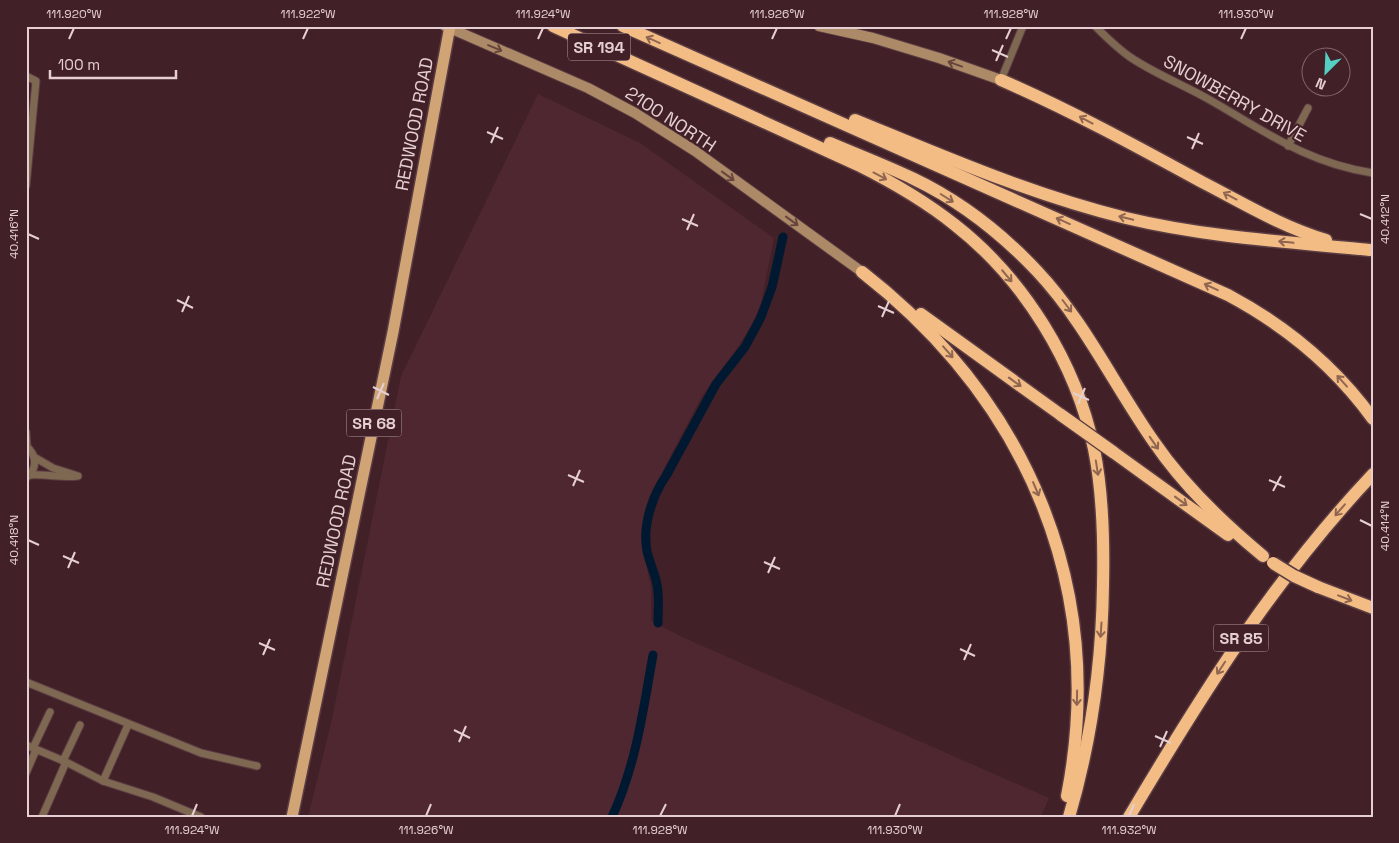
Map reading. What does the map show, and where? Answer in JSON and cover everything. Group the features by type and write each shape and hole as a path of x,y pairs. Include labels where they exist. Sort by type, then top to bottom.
{"highway":[{"name":"SR 194","path":"553,26 645,67"},
{"name":"SR 194","path":"623,26 683,53"},
{"path":"683,53 985,172 1100,211 1152,224 1201,232 1371,250"},
{"path":"683,53 1228,295 1278,324 1308,348 1349,388 1373,419"},
{"path":"645,67 913,178 951,200 986,225 1020,254 1066,306 1088,337 1151,438 1179,475 1218,517 1268,559"},
{"path":"645,67 858,165 920,199 956,226 989,256 1019,290 1053,342 1078,395 1089,430 1097,467 1102,534 1102,610 1096,686 1086,745 1069,817"},
{"path":"1000,80 1074,114 1287,226 1325,240 1371,250"},
{"path":"862,272 1215,526 1294,576 1373,608"},
{"path":"862,272 921,323 974,384 1014,444 1034,484 1047,518 1067,588 1076,662 1075,740 1063,817"},
{"name":"SR 85","path":"1129,817 1202,695 1254,619 1305,552 1373,474"}],"main road":[{"path":"819,26 873,38 939,58 1000,80"},
{"name":"2100 NORTH","path":"448,27 588,88 635,113 688,147 862,272"},
{"name":"REDWOOD ROAD","path":"292,817 391,341 448,27"}],"street":[{"path":"1000,80 1023,26"},
{"name":"SNOWBERRY DRIVE","path":"1097,27 1120,50 1138,62 1210,100 1288,146 1332,164 1373,173"},
{"path":"26,76 36,81 26,186"},
{"path":"1288,146 1308,108"},
{"path":"26,432 27,446 34,457 35,463 28,476"},
{"path":"28,476 45,474 67,477 78,476 53,468 34,457"},
{"path":"26,682 201,753 257,766"},
{"path":"26,773 32,748 50,712"},
{"path":"42,817 80,725"},
{"path":"103,781 128,725"},
{"path":"32,748 103,781 153,797 201,817"}],"shaded area":[{"path":"538,94 640,143 774,238 761,304 751,326 702,396 649,497 644,513 641,538 651,588 651,621 682,637 1049,798 1041,817 308,817 332,719 401,376"}],"waterway":[{"path":"658,623 657,585 646,548 648,517 658,491 716,384 745,347 761,317 772,287 783,237"},
{"path":"612,817 633,758 653,655"}]}
